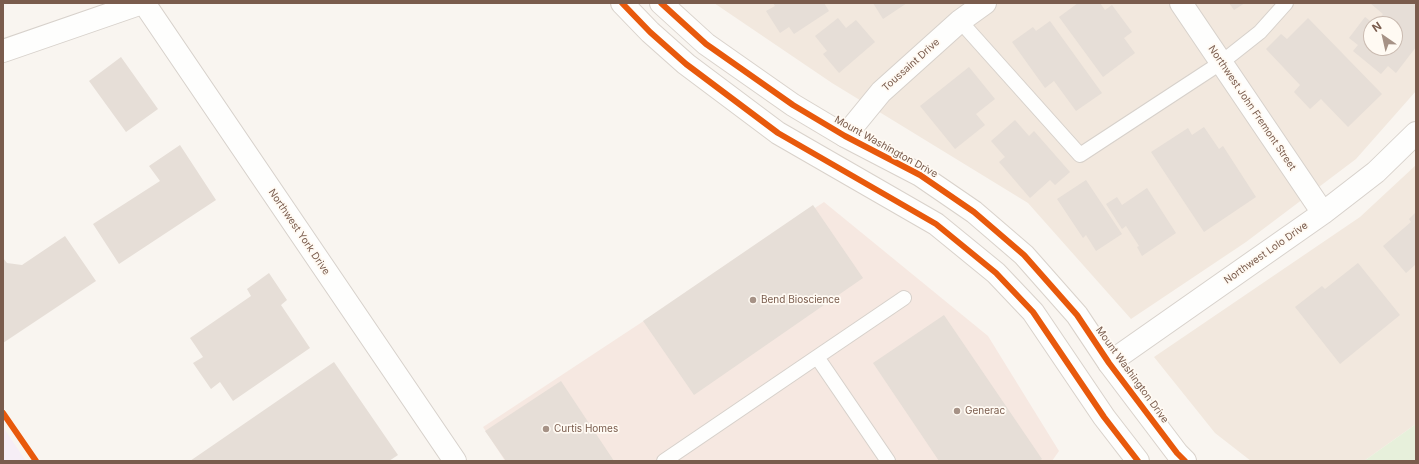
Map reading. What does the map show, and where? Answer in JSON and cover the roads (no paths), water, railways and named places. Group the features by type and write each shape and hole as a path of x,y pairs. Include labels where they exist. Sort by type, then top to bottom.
{"street":[{"path":"3,51 143,3"},
{"name":"Northwest York Drive","path":"143,3 455,461"},
{"path":"622,3 650,32 686,64 778,133 936,224 996,273 1033,312 1104,417 1138,461"},
{"name":"Mount Washington Drive","path":"661,3 706,44 793,105 845,136 920,175 974,212 1024,255 1077,315 1109,363 1177,453 1185,461"},
{"name":"Toussaint Drive","path":"845,136 881,92 960,21 985,3"},
{"name":"Northwest John Fremont Street","path":"1181,3 1323,213"},
{"name":"Northwest Lolo Drive","path":"1109,363 1323,213 1376,172 1416,133"}],"lane":[{"path":"960,21 1080,155 1222,62 1260,32 1286,3"},
{"path":"664,461 904,298"},
{"path":"817,357 888,461"}],"place":[{"name":"Bend Bioscience","path":"753,300"},
{"name":"Generac","path":"957,411"},
{"name":"Curtis Homes","path":"546,429"}]}
